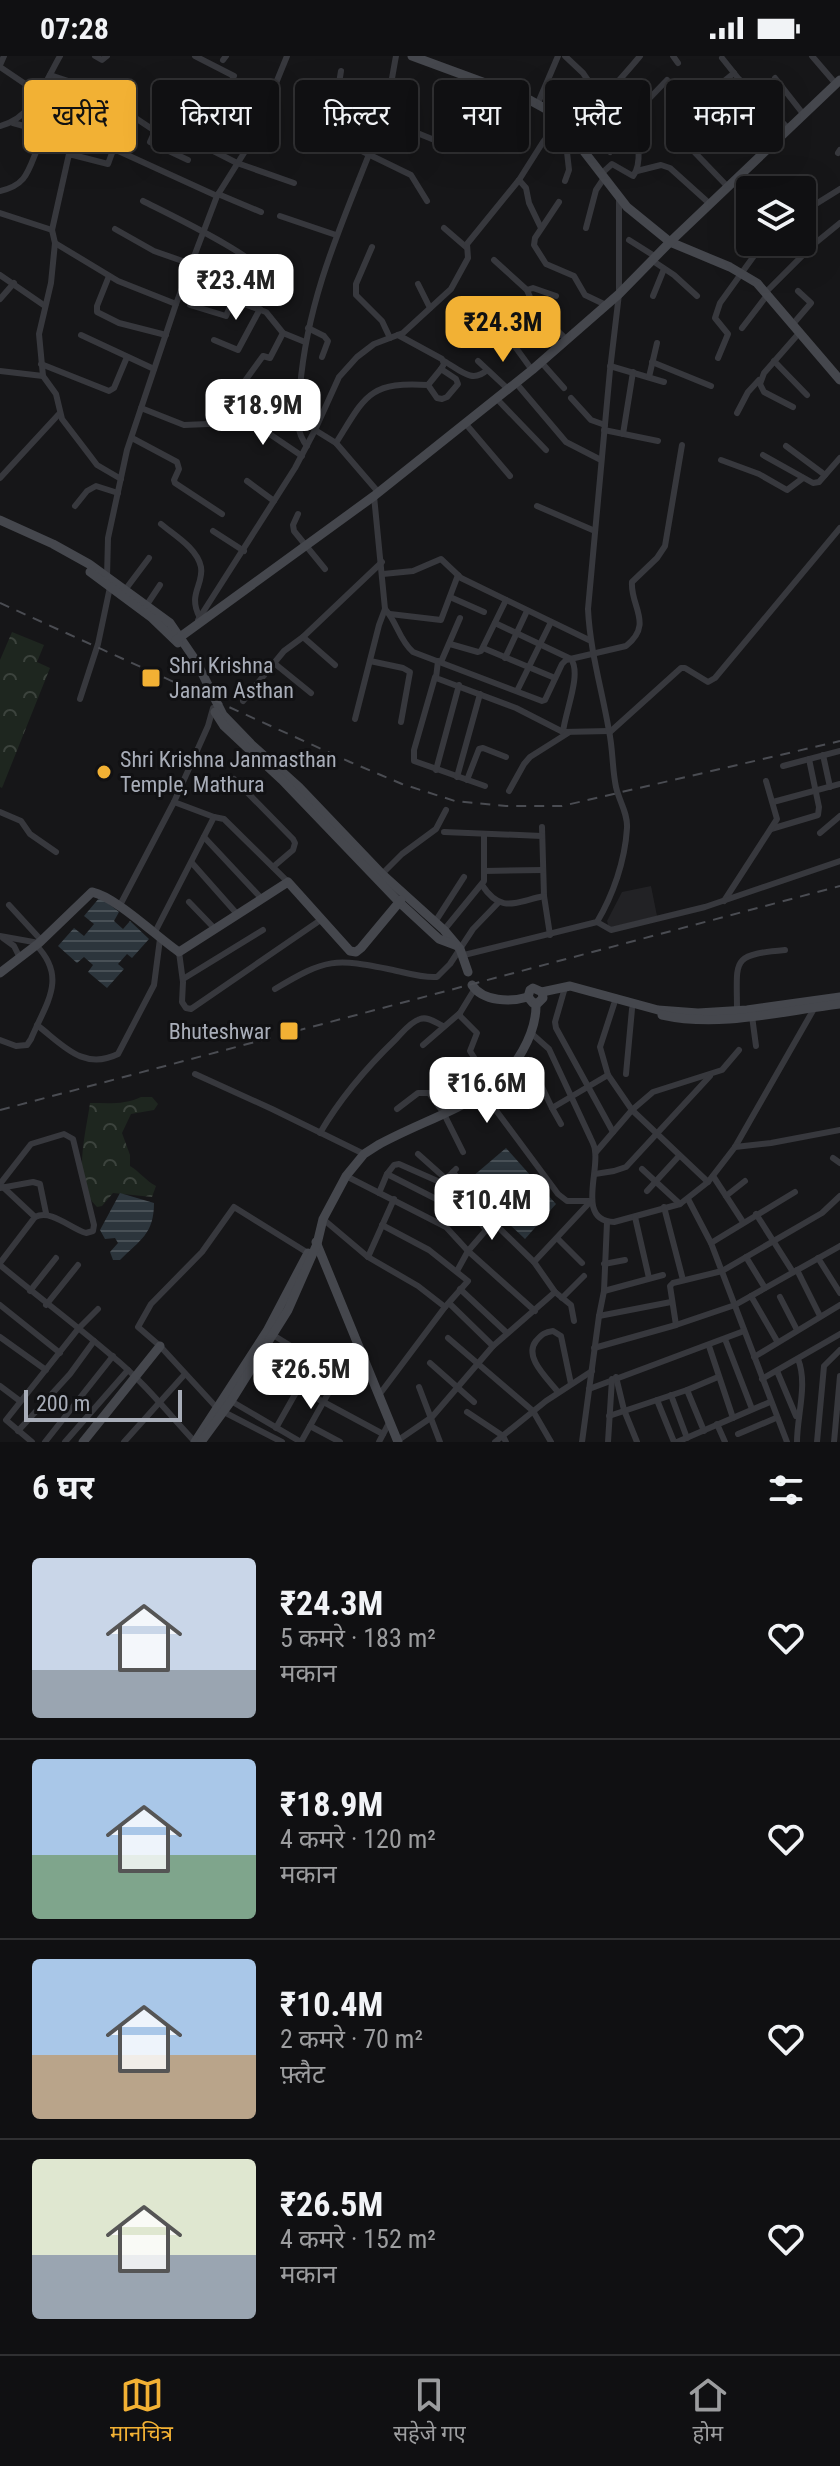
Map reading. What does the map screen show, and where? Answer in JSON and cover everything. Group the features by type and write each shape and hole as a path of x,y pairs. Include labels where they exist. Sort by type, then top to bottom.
{"main road":[{"path":"412,56 538,103 545,108"},
{"path":"178,638 306,547 532,370 619,294 670,242 837,86"},
{"path":"585,152 619,198 670,242 742,273 767,293 840,380"},
{"path":"0,520 53,544 170,623 224,726 402,898 444,930 460,950 468,972"},
{"path":"0,526 110,581 178,638 223,715 299,787 439,939 460,950"},
{"path":"0,973 39,942 92,892 119,907 179,952 288,882 347,949 356,952 402,898"},
{"path":"220,1409 231,1401 273,1335 304,1278 321,1224 346,1176 364,1154 492,1086 513,1063 531,1033 537,1016 530,990 533,988 542,992 570,986 658,1010 698,1013 840,997"},
{"path":"473,988 497,999 532,1000"},
{"path":"559,990 686,1020 752,1016 840,1004"},
{"path":"202,1441 316,1241"},
{"path":"316,1241 397,1441"},
{"path":"83,1442 132,1374 160,1346"}],"street":[{"path":"4,56 0,66 3,72 24,84"},
{"path":"47,80 60,56"},
{"path":"95,56 102,60 107,56"},
{"path":"195,56 234,76 232,80"},
{"path":"277,80 287,56"},
{"path":"391,80 396,56"},
{"path":"538,103 558,56"},
{"path":"565,56 588,80"},
{"path":"621,80 640,56"},
{"path":"812,56 837,86"},
{"path":"722,58 789,129"},
{"path":"341,71 331,133 339,141 411,175 427,201"},
{"path":"728,187 669,123 673,112 702,99 734,73"},
{"path":"50,75 65,80"},
{"path":"775,78 804,115"},
{"path":"650,98 666,81"},
{"path":"0,126 12,123 24,112"},
{"path":"136,118 155,131 150,142 188,160"},
{"path":"12,123 71,139 52,230 55,243 51,283 38,340 41,364 43,376 56,394 59,414 97,465 121,479"},
{"path":"466,247 519,180 545,139"},
{"path":"0,191 21,184 36,152"},
{"path":"69,154 108,164 113,152"},
{"path":"121,152 261,212"},
{"path":"215,152 294,183"},
{"path":"80,699 98,644 110,581 108,538 141,408 176,304 218,195 244,152"},
{"path":"565,181 569,170 567,152"},
{"path":"586,228 603,176 612,164 633,176 637,171 638,152"},
{"path":"307,446 299,437 298,414 305,342 336,235 368,153"},
{"path":"637,171 661,165 670,168 710,204"},
{"path":"519,180 526,188 529,203 541,228"},
{"path":"816,204 840,189"},
{"path":"597,922 617,877 627,826 626,814 616,789 609,731 589,640 588,609 619,294 619,198"},
{"path":"143,201 244,254 267,274 268,283 238,350 214,340"},
{"path":"559,202 534,242 546,264 574,276 585,295 606,305"},
{"path":"0,213 52,230"},
{"path":"280,216 336,235"},
{"path":"742,328 767,293 813,245 840,223"},
{"path":"191,630 302,456 334,385 347,367 374,344 403,333 458,280 468,258 466,247 444,228"},
{"path":"115,229 154,251 191,264"},
{"path":"629,240 697,296"},
{"path":"55,243 109,276 176,304"},
{"path":"372,247 356,284 356,295 394,336 474,377 487,370"},
{"path":"718,358 728,334 715,314 754,256"},
{"path":"494,260 527,290 535,309 567,340"},
{"path":"653,296 664,269"},
{"path":"0,275 45,306"},
{"path":"109,276 97,312 119,323 166,335"},
{"path":"0,299 14,283"},
{"path":"418,284 430,308"},
{"path":"527,290 533,288 556,296"},
{"path":"737,413 748,392 774,361 811,303 798,291"},
{"path":"182,295 192,299 190,305 226,316 233,300 256,308 266,312 283,333 305,342"},
{"path":"308,328 328,341 322,357"},
{"path":"491,329 511,341 532,370"},
{"path":"283,333 270,358 263,356 242,385 298,414"},
{"path":"81,335 154,369"},
{"path":"649,377 657,343"},
{"path":"41,364 109,391 114,388 127,357"},
{"path":"336,443 359,406 375,391 428,385 444,361"},
{"path":"478,361 512,386 566,442 601,460"},
{"path":"774,361 807,395"},
{"path":"541,362 564,388"},
{"path":"652,362 711,386"},
{"path":"610,366 664,382"},
{"path":"428,385 437,398 442,399 456,387 456,379 441,369"},
{"path":"0,371 43,376"},
{"path":"623,434 633,372"},
{"path":"761,377 762,390 793,407"},
{"path":"496,398 546,450"},
{"path":"571,398 587,417 605,428 658,441"},
{"path":"141,408 184,425 208,424"},
{"path":"0,478 59,414"},
{"path":"240,414 302,456"},
{"path":"465,423 510,476"},
{"path":"315,430 336,443 376,494 387,612 409,650 542,701 562,664 630,644 640,625 640,611 632,582 665,546 682,445"},
{"path":"132,438 177,462 179,469 175,483 222,514"},
{"path":"786,446 825,475"},
{"path":"763,455 816,483 840,458"},
{"path":"721,460 759,474 787,490 803,478"},
{"path":"247,481 274,501"},
{"path":"75,506 87,491 96,486 118,493"},
{"path":"537,506 595,531"},
{"path":"298,514 293,528 325,569"},
{"path":"161,524 185,544 200,565 202,571 195,604 200,618"},
{"path":"435,677 516,708 565,732 609,731 681,668 708,682 715,678 840,528"},
{"path":"213,531 244,551"},
{"path":"125,590 149,558"},
{"path":"383,574 413,571 441,559 458,575 589,640"},
{"path":"243,701 295,642 382,562"},
{"path":"387,612 438,620 442,618 458,575"},
{"path":"146,606 160,585"},
{"path":"450,597 484,612"},
{"path":"450,644 478,652 483,648 506,600"},
{"path":"505,658 527,611"},
{"path":"355,719 387,612"},
{"path":"460,618 440,662 413,757 416,763 485,786"},
{"path":"517,691 551,622"},
{"path":"495,623 571,659 576,671 565,714 565,732"},
{"path":"303,637 335,665"},
{"path":"483,648 555,678"},
{"path":"370,661 410,672 401,722"},
{"path":"274,663 311,693"},
{"path":"436,770 459,685"},
{"path":"457,777 480,694"},
{"path":"119,907 174,802 213,708"},
{"path":"509,791 530,757 565,732"},
{"path":"467,780 479,749 506,757"},
{"path":"783,766 840,751"},
{"path":"823,755 830,787"},
{"path":"771,829 818,815 809,759"},
{"path":"234,779 295,843 293,850 273,867"},
{"path":"724,901 777,815 766,781"},
{"path":"773,802 840,784"},
{"path":"174,802 224,819 288,882"},
{"path":"382,874 402,854 436,829 446,810"},
{"path":"0,812 21,821 34,837 56,852"},
{"path":"820,833 840,816"},
{"path":"37,1025 88,1061 118,1054 154,985 157,936 214,817"},
{"path":"542,827 544,896 550,935"},
{"path":"444,832 542,836"},
{"path":"444,930 482,885 484,834"},
{"path":"204,837 262,899"},
{"path":"460,950 550,935 597,922 611,930 724,901 840,861"},
{"path":"192,863 238,915"},
{"path":"484,871 543,870"},
{"path":"435,922 464,877"},
{"path":"482,885 491,899 504,905 544,896"},
{"path":"189,902 215,929"},
{"path":"275,989 309,969 329,962 437,977 450,964 473,929 498,903"},
{"path":"0,1040 16,1046 27,1045 54,976 39,942 9,905"},
{"path":"179,952 182,1002 191,1009 322,919"},
{"path":"183,979 263,930"},
{"path":"0,936 39,942"},
{"path":"0,936 14,946 20,958"},
{"path":"737,1011 737,975 742,960 750,954 785,950"},
{"path":"423,1045 460,1013 473,988"},
{"path":"559,990 556,1028 613,1132"},
{"path":"614,1004 600,1047 608,1075 632,1110 679,1156 711,1179 743,1222"},
{"path":"531,1033 549,1049 596,1152 591,1201 596,1213 607,1222 680,1204 711,1179 735,1147 815,1007"},
{"path":"626,1074 632,1009"},
{"path":"460,1013 477,1033 470,1051 492,1086"},
{"path":"752,1016 756,1046"},
{"path":"320,1133 336,1106 365,1069 411,1024 421,1018 443,1026"},
{"path":"596,1152 632,1110 660,1089 722,1070 739,1050"},
{"path":"195,1074 364,1154"},
{"path":"595,1174 626,1167 711,1074"},
{"path":"552,1108 608,1075"},
{"path":"541,1085 561,1124"},
{"path":"397,1109 418,1093 431,1095 463,1152"},
{"path":"480,1094 492,1105 558,1194 567,1201 591,1201"},
{"path":"735,1147 840,1130"},
{"path":"1,1186 31,1144 64,1134 73,1139 93,1231 77,1230 46,1213 35,1217 0,1264 46,1305 113,1356 202,1441"},
{"path":"418,1154 486,1229"},
{"path":"647,1191 679,1156"},
{"path":"379,1193 387,1174 394,1165 399,1164 444,1181"},
{"path":"642,1169 680,1204"},
{"path":"444,1181 454,1170 493,1222 534,1262 555,1292 571,1305 574,1321"},
{"path":"387,1174 448,1205"},
{"path":"346,1176 446,1227 535,1311"},
{"path":"726,1196 745,1181"},
{"path":"1,1186 40,1184 46,1213"},
{"path":"1,1186 35,1217"},
{"path":"711,1243 795,1192"},
{"path":"676,1325 670,1286 722,1271 822,1213 840,1197"},
{"path":"368,1257 394,1199"},
{"path":"688,1199 711,1243 784,1441"},
{"path":"534,1262 591,1201"},
{"path":"282,1442 220,1409 138,1327 151,1304 202,1252 234,1207 308,1253"},
{"path":"664,1207 683,1280"},
{"path":"756,1214 795,1271 820,1316"},
{"path":"635,1217 649,1278"},
{"path":"457,1271 468,1251 493,1222"},
{"path":"582,1442 604,1291 607,1222"},
{"path":"321,1224 447,1305 493,1346"},
{"path":"379,1395 468,1281 429,1250 382,1225"},
{"path":"558,1239 582,1263"},
{"path":"594,1348 735,1305 840,1246"},
{"path":"746,1257 765,1288"},
{"path":"30,1291 56,1258"},
{"path":"818,1258 840,1293"},
{"path":"604,1264 625,1260"},
{"path":"46,1305 78,1265"},
{"path":"604,1291 663,1275"},
{"path":"562,1298 584,1276"},
{"path":"460,1289 507,1333"},
{"path":"397,1441 432,1417 493,1346 555,1292"},
{"path":"751,1296 777,1341"},
{"path":"780,1297 797,1330"},
{"path":"599,1316 671,1302"},
{"path":"0,1305 60,1353"},
{"path":"754,1357 840,1305"},
{"path":"32,1442 3,1418 98,1309"},
{"path":"558,1392 532,1356 532,1346 544,1333 553,1331 561,1336 571,1384"},
{"path":"589,1389 744,1331"},
{"path":"762,1379 840,1334"},
{"path":"273,1335 333,1372"},
{"path":"448,1338 533,1411 551,1442"},
{"path":"1,1339 46,1370"},
{"path":"725,1339 752,1409"},
{"path":"18,1431 70,1374 94,1341"},
{"path":"231,1401 301,1442 357,1342"},
{"path":"709,1346 733,1418"},
{"path":"817,1442 824,1366 840,1350"},
{"path":"45,1442 113,1356"},
{"path":"797,1442 803,1379 798,1359"},
{"path":"430,1363 474,1402"},
{"path":"253,1364 383,1434"},
{"path":"495,1442 504,1439 558,1392 592,1371"},
{"path":"777,1371 797,1420"},
{"path":"65,1442 132,1374"},
{"path":"124,1442 185,1374"},
{"path":"834,1442 840,1376"},
{"path":"609,1416 718,1377"},
{"path":"614,1378 637,1442"},
{"path":"608,1442 614,1378"},
{"path":"0,1386 20,1401"},
{"path":"419,1387 440,1442"},
{"path":"276,1428 298,1389"},
{"path":"687,1390 704,1431"},
{"path":"671,1395 687,1438"},
{"path":"657,1400 675,1442 770,1402"},
{"path":"467,1412 504,1439"},
{"path":"738,1434 776,1418"},
{"path":"379,1442 390,1421"},
{"path":"717,1424 725,1442"},
{"path":"310,1426 340,1442"}],"shaded area":[{"path":"651,886 657,916 609,928 607,921 622,892"},
{"path":"100,897 119,912 114,921 123,929 130,921 149,939 132,958 127,954 118,964 124,969 107,988 88,972 93,965 84,957 77,963 58,946 74,928 84,936 94,924 84,916"},
{"path":"506,1148 556,1204 525,1239 479,1196 471,1183 472,1177"},
{"path":"120,1193 154,1203 153,1214 149,1229 140,1241 120,1260 113,1260 110,1252 118,1243 115,1238 105,1239 100,1230"}],"green space":[{"path":"12,632 44,645 37,662 50,668 2,788 0,660"},
{"path":"152,1097 158,1104 154,1110 131,1114 122,1133 130,1155 130,1166 156,1186 152,1197 113,1193 102,1206 97,1207 84,1185 82,1171 90,1103 123,1102"}],"railway":[{"path":"0,603 350,762 402,784 455,801 506,806 562,806 840,741"},
{"path":"0,1110 840,886"}],"place":[{"name":"Shri Krishna Janam Asthan","path":"151,678"},
{"name":"Shri Krishna Janmasthan Temple, Mathura","path":"104,772"},
{"name":"Bhuteshwar","path":"289,1031"}]}
